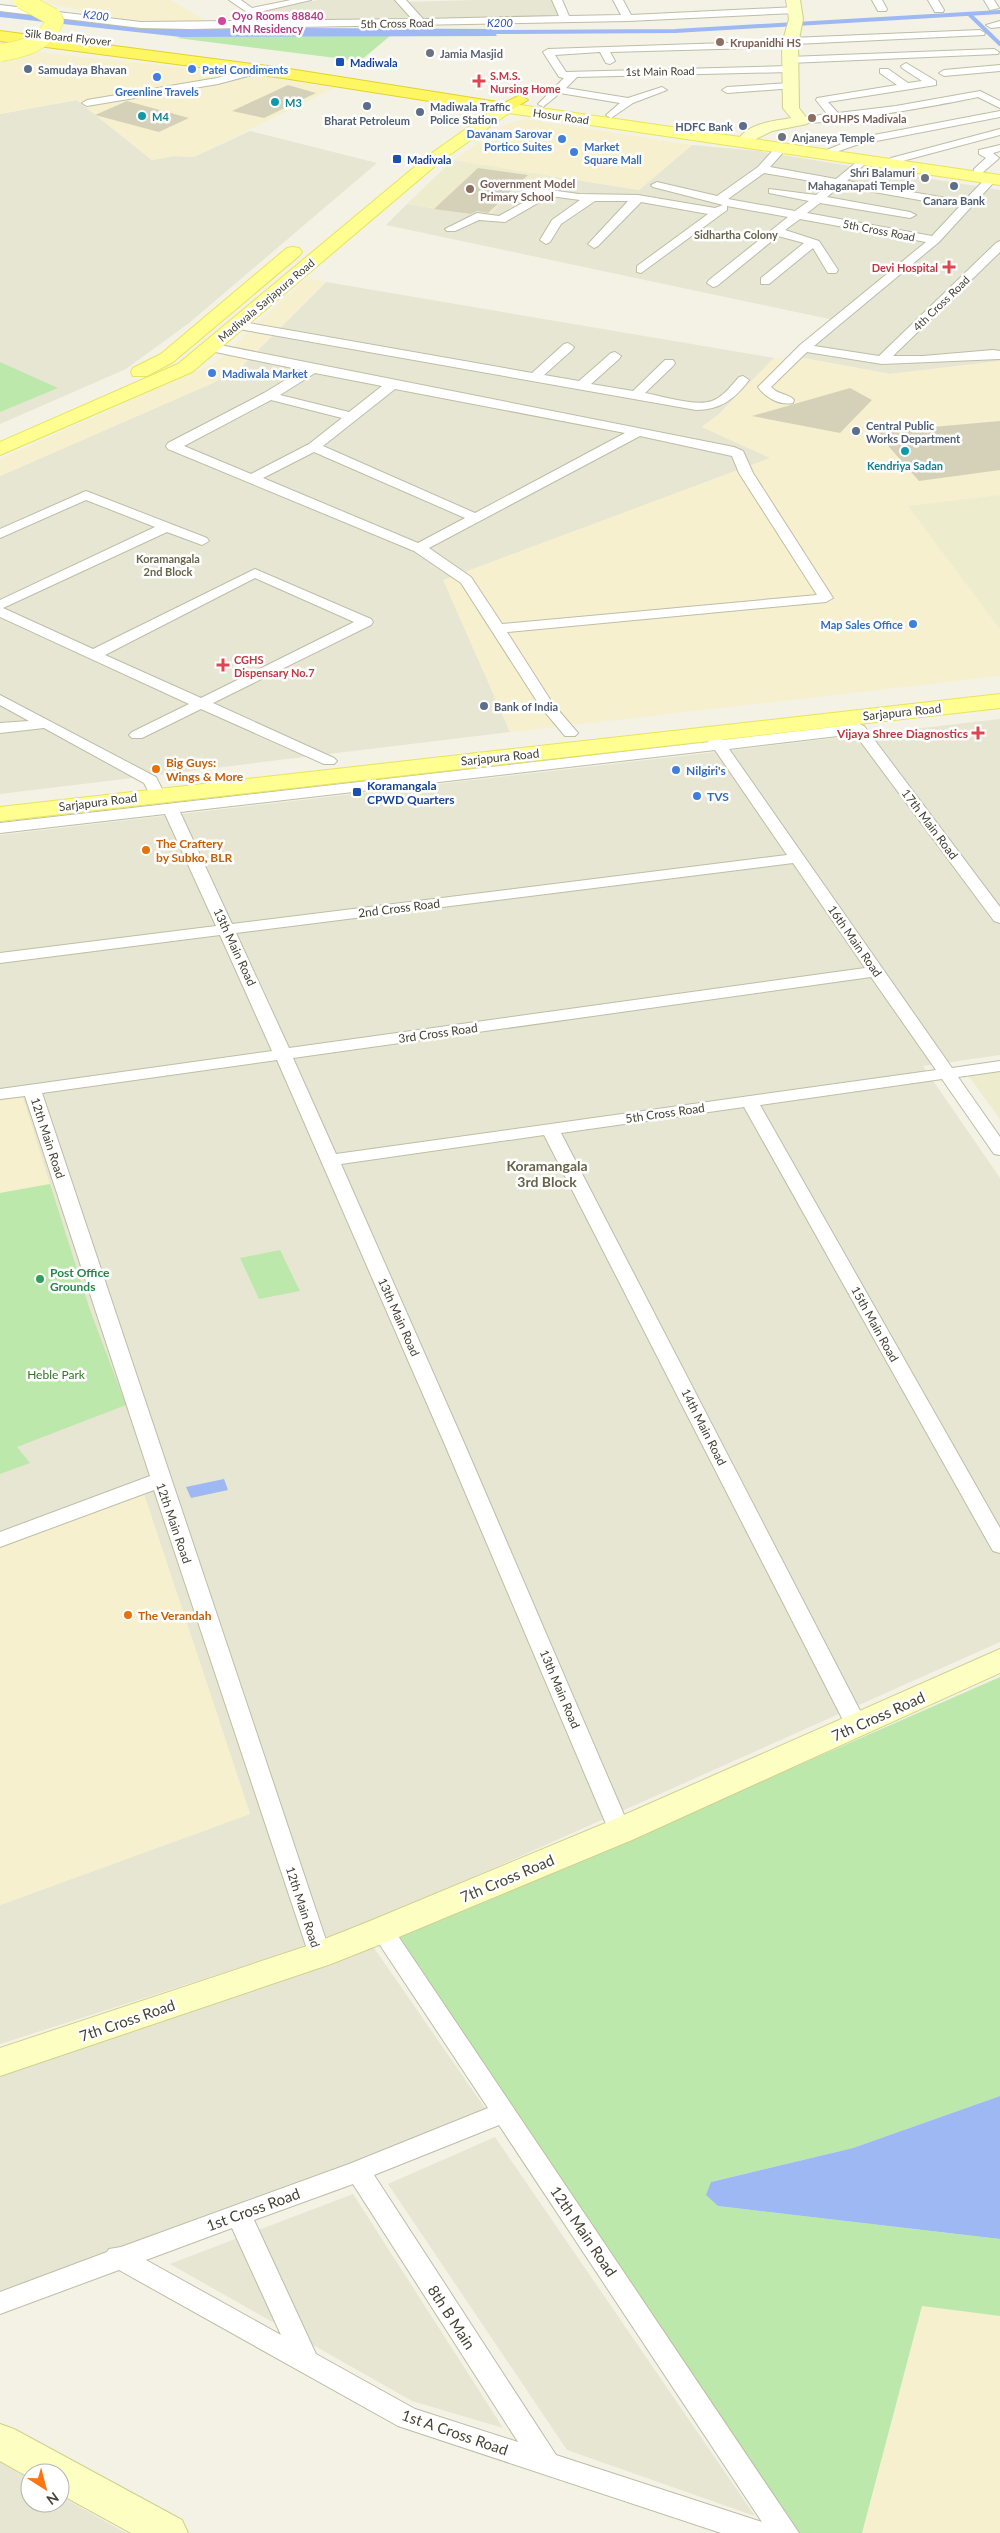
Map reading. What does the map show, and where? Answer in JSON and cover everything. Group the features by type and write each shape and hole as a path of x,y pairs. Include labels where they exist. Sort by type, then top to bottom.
{"highway":[{"path":"0,22 163,41 208,52"},
{"name":"Silk Board Flyover","path":"0,29 130,49"},
{"name":"Silk Board Flyover","path":"0,36 93,46"},
{"path":"0,44 130,49"},
{"name":"Hosur Road","path":"93,46 208,52 513,104"},
{"name":"Hosur Road","path":"130,49 259,70 484,99"}],"main road":[{"path":"22,0 53,17"},
{"path":"0,53 36,44 46,38 52,30 55,21 53,17 36,0"},
{"path":"462,115 484,99"},
{"name":"Hosur Road","path":"513,104 542,104 992,176"},
{"name":"Hosur Road","path":"513,104 781,148 992,176"},
{"name":"Madiwala Sarjapura Road","path":"0,449 185,368 435,158 513,104"},
{"path":"412,155 432,138"},
{"name":"Madiwala Sarjapura Road","path":"0,435 108,389 167,358 308,240"},
{"name":"Sarjapura Road","path":"0,797 159,794 329,761 1000,685"},
{"name":"Sarjapura Road","path":"0,814 159,794 715,740 1000,700"}],"street":[{"path":"234,0 272,25"},
{"path":"250,11 306,0"},
{"path":"400,0 421,22"},
{"path":"557,0 565,19"},
{"path":"618,0 628,18"},
{"path":"696,0 702,15"},
{"path":"933,0 939,10"},
{"name":"5th Cross Road","path":"0,8 141,25 272,25 702,15 792,34"},
{"path":"574,74 563,75 548,52 556,47 603,49 792,34 980,33"},
{"path":"792,34 994,52"},
{"path":"792,34 791,108 800,121"},
{"name":"1st Main Road","path":"574,74 627,72 792,34"},
{"path":"603,49 610,61"},
{"path":"882,137 840,116 822,100 932,83 906,66"},
{"path":"1000,68 944,73 1000,105"},
{"path":"87,103 218,81 259,70"},
{"path":"884,71 961,121"},
{"path":"599,95 627,72"},
{"path":"542,104 574,74"},
{"path":"727,90 790,86"},
{"path":"559,90 629,101"},
{"path":"611,115 629,101 662,90"},
{"path":"748,137 768,127 800,121 932,103 980,94"},
{"path":"833,150 853,142 1000,114"},
{"path":"895,160 1000,132"},
{"path":"641,269 717,212 725,201 762,169 781,148"},
{"path":"935,240 992,176 994,158 983,152 1000,148"},
{"path":"712,283 775,231 838,183 863,160"},
{"path":"762,169 965,205"},
{"name":"5th Cross Road","path":"657,185 725,201 935,240"},
{"path":"528,190 591,198 638,198 717,212"},
{"path":"773,191 910,215"},
{"path":"451,229 478,216 501,220 548,193"},
{"path":"546,240 556,222 591,198"},
{"path":"594,244 638,198"},
{"path":"775,231 812,243 832,270"},
{"name":"5th Cross Road","path":"804,348 935,240"},
{"path":"765,280 812,243"},
{"name":"4th Cross Road","path":"882,360 1000,245"},
{"path":"236,325 696,406 713,406 721,403 743,380"},
{"path":"210,347 313,369 729,450 738,454 746,472 826,598 498,629"},
{"path":"534,378 568,347"},
{"path":"788,400 771,394 764,387 804,348 882,360 923,360 998,352"},
{"path":"580,386 615,356"},
{"path":"635,396 669,364"},
{"path":"313,369 269,396 173,446 419,548 466,580 547,706 570,733"},
{"path":"251,478 314,447 393,384"},
{"path":"269,396 352,417"},
{"path":"419,548 638,432"},
{"path":"314,447 476,518"},
{"path":"0,534 86,495 202,541"},
{"path":"0,605 167,527"},
{"path":"93,655 255,573 366,622 137,735"},
{"path":"0,612 329,761"},
{"path":"0,699 159,794"},
{"path":"0,728 43,724"},
{"name":"Sarjapura Road","path":"715,740 859,730"},
{"name":"17th Main Road","path":"859,730 1000,918"},
{"name":"16th Main Road","path":"715,740 1000,1150"},
{"name":"Sarjapura Road","path":"0,828 159,794"},
{"name":"13th Main Road","path":"159,794 226,929 284,1054 525,1604 620,1830"},
{"name":"2nd Cross Road","path":"0,958 798,858"},
{"name":"3rd Cross Road","path":"0,1094 876,971"},
{"name":"5th Cross Road","path":"330,1160 1000,1066"},
{"name":"12th Main Road","path":"32,1090 319,1955"},
{"name":"15th Main Road","path":"750,1101 1000,1546"},
{"name":"14th Main Road","path":"550,1129 857,1726"},
{"path":"0,1540 160,1480"},
{"name":"7th Cross Road","path":"0,2062 319,1955 382,1930 620,1830 857,1726 1000,1660"},
{"name":"12th Main Road","path":"382,1930 786,2533"},
{"name":"1st Cross Road","path":"0,2303 118,2257 358,2171 504,2112"},
{"name":"8th B Main","path":"358,2171 547,2464"},
{"path":"238,2214 306,2361"},
{"name":"1st A Cross Road","path":"118,2257 407,2418 759,2533"},
{"path":"0,2441 39,2463"},
{"path":"70,2480 168,2533"}],"shaded area":[{"path":"46,0 171,0 205,20 127,21 49,3"},
{"path":"318,0 394,0 413,20 275,24 255,12"},
{"path":"553,0 561,17 423,20 406,2"},
{"path":"0,48 261,76 334,88 194,157 175,156 152,160 77,100 0,114"},
{"path":"77,100 152,160 175,156 194,157 250,131 377,163 189,323 126,369 0,424 0,114"},
{"name":"Market Square Mall","path":"524,119 692,145 639,190 453,160 503,126"},
{"path":"692,145 758,151 1000,190 1000,361 890,374 793,356 834,320 386,225 407,204 488,217 518,186 549,191 563,178 639,190"},
{"name":"Government Model Primary School","path":"453,160 563,178 549,191 518,187 488,217 407,204"},
{"name":"Madiwala Market","path":"306,278 326,282 241,367 213,383 0,476 0,459 215,363"},
{"path":"326,282 774,358 719,414 702,427 771,458 444,580 510,732 0,794 0,476 213,383 241,367"},
{"path":"793,356 890,374 1000,361 1000,495 908,506 1000,629 1000,676 510,732 443,580 770,458 702,427 719,414 774,358 788,360"},
{"path":"1000,495 1000,629 908,506"},
{"path":"1000,719 1000,1055 923,1066 1000,1178 1000,1642 351,1932 0,2044 0,1905 250,1814 144,1494 0,1548 0,835"},
{"path":"1000,1071 1000,1119 968,1075"},
{"path":"23,1097 50,1184 0,1193 0,1101"},
{"path":"144,1494 250,1814 0,1905 0,1548"},
{"path":"372,1945 487,2111 0,2296 0,2074"},
{"path":"495,2137 755,2516 567,2450 388,2184"},
{"path":"353,2194 503,2428 412,2401 170,2264"},
{"path":"922,2305 1000,2316 1000,2533 862,2533"},
{"path":"0,2462 20,2473 20,2513 70,2513 70,2502 126,2533 0,2533"}],"green space":[{"path":"390,36 360,61 177,38 181,37"},
{"path":"0,362 58,388 0,412"},
{"name":"Heble Park","path":"50,1184 90,1310 126,1405 17,1447 30,1463 0,1474 0,1193"},
{"path":"280,1250 300,1291 259,1299 240,1258"},
{"path":"1000,1677 1000,2096 853,2148 711,2182 718,2206 1000,2239 1000,2316 922,2306 862,2533 785,2533 384,1941 660,1826"}],"water":[{"path":"0,11 142,27 492,29 497,36 181,37 0,17"},
{"path":"224,1479 228,1490 191,1498 186,1487"},
{"path":"1000,2096 1000,2239 718,2206 706,2195 711,2182 853,2148"}],"building":[{"name":"M3","path":"288,85 316,93 264,118 232,111"},
{"name":"M4","path":"127,101 189,118 159,132 95,115"},
{"path":"478,168 528,175 488,213 477,211 471,214 434,209"},
{"path":"850,388 872,400 840,433 752,416"},
{"name":"Kendriya Sadan","path":"1000,421 1000,470 919,481 876,432"}],"waterway":[{"name":"K200","path":"487,32 675,31 1000,12"},
{"path":"969,14 1000,44"}],"place":[{"name":"Oyo Rooms 88840 MN Residency","path":"222,21"},
{"name":"Krupanidhi HS","path":"720,42"},
{"name":"Jamia Masjid","path":"430,53"},
{"name":"Madiwala","path":"340,62"},
{"name":"Samudaya Bhavan","path":"28,69"},
{"name":"Patel Condiments","path":"192,69"},
{"name":"Greenline Travels","path":"157,77"},
{"name":"S.M.S. Nursing Home","path":"479,81"},
{"name":"M3","path":"275,102"},
{"name":"Bharat Petroleum","path":"367,106"},
{"name":"Madiwala Traffic Police Station","path":"420,112"},
{"name":"M4","path":"142,116"},
{"name":"GUHPS Madivala","path":"812,118"},
{"name":"HDFC Bank","path":"743,126"},
{"name":"Anjaneya Temple","path":"782,137"},
{"name":"Davanam Sarovar Portico Suites","path":"562,139"},
{"name":"Market Square Mall","path":"574,152"},
{"name":"Madivala","path":"397,159"},
{"name":"Shri Balamuri Mahaganapati Temple","path":"925,178"},
{"name":"Canara Bank","path":"954,186"},
{"name":"Government Model Primary School","path":"470,189"},
{"name":"Devi Hospital","path":"949,267"},
{"name":"Madiwala Market","path":"212,373"},
{"name":"Central Public Works Department","path":"856,431"},
{"name":"Kendriya Sadan","path":"905,451"},
{"name":"Map Sales Office","path":"913,624"},
{"name":"CGHS Dispensary No.7","path":"223,665"},
{"name":"Bank of India","path":"484,706"},
{"name":"Vijaya Shree Diagnostics","path":"978,733"},
{"name":"Big Guys: Wings & More","path":"156,769"},
{"name":"Nilgiri's","path":"676,770"},
{"name":"Koramangala CPWD Quarters","path":"357,792"},
{"name":"TVS","path":"697,796"},
{"name":"The Craftery by Subko, BLR","path":"146,850"},
{"name":"Post Office Grounds","path":"40,1279"},
{"name":"The Verandah","path":"128,1615"}],"district":[{"name":"Sidhartha Colony","path":"736,234"},
{"name":"Koramangala 2nd Block","path":"168,564"},
{"name":"Koramangala 3rd Block","path":"547,1174"}]}
